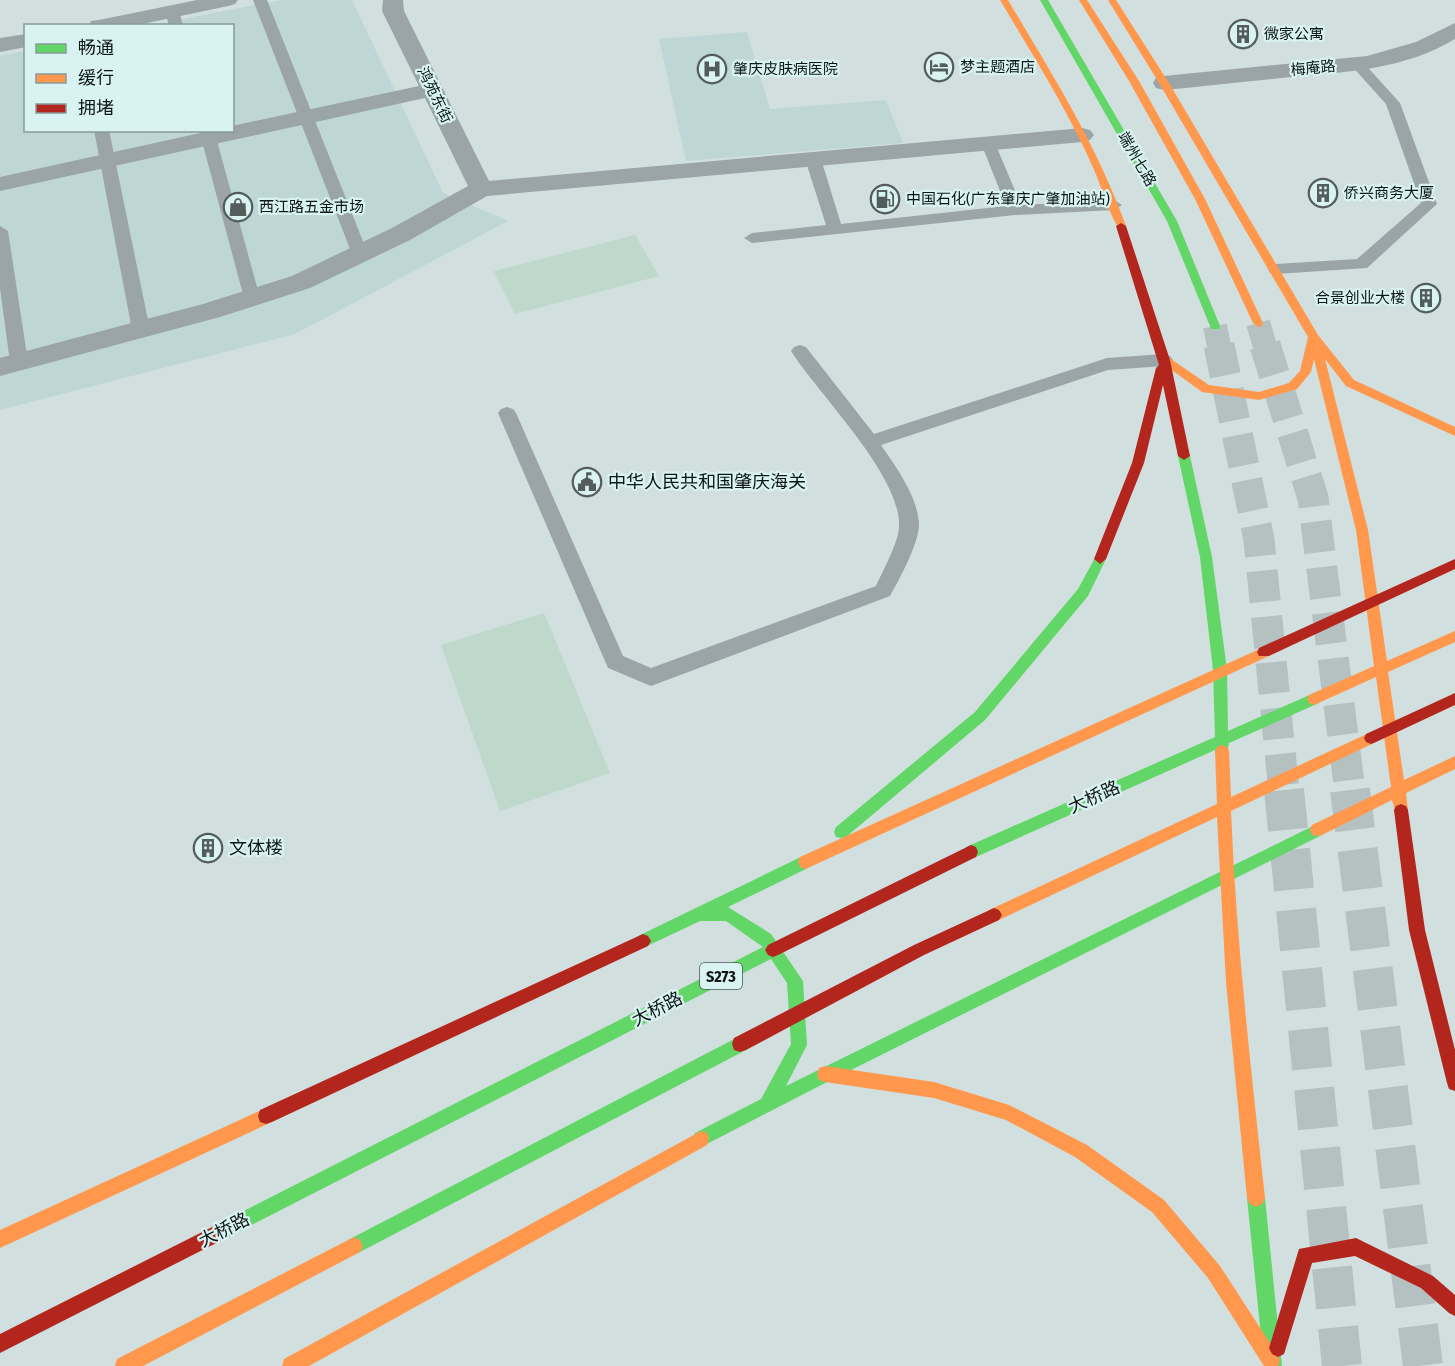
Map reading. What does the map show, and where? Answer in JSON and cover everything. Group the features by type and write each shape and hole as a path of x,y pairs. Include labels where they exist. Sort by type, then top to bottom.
{"main road":[{"path":"1004,0 1082,135 1114,206 1164,360 1206,557 1221,670 1226,876 1234,982 1273,1365"},
{"name":"端州七路","path":"1044,0 1172,220 1215,326"},
{"name":"端州七路","path":"1083,0 1134,81 1200,199 1258,323"},
{"path":"1112,0 1276,269 1314,336 1350,383 1455,432"},
{"path":"1164,360 1206,389 1259,396 1293,386 1305,372 1314,336"},
{"path":"1314,336 1362,530 1417,930 1455,1083"},
{"path":"805,862 980,716 1083,592 1108,543 1138,463 1164,360"},
{"path":"0,1239 701,914 805,862 1455,564"},
{"name":"大桥路","path":"0,1344 885,893 979,848 1455,636"},
{"path":"124,1366 919,950 1455,699"},
{"path":"291,1366 768,1102 1455,762"},
{"path":"701,914 728,914 766,939 795,981 799,1045 768,1102"},
{"path":"825,1074 934,1090 1010,1113 1081,1151 1158,1206 1214,1272 1273,1365"},
{"path":"1273,1365 1305,1255 1356,1247 1427,1282 1455,1307"}],"street":[{"path":"118,24 174,18 228,0"},
{"name":"鸿苑东街","path":"393,0 393,11 481,189"},
{"name":"梅庵路","path":"1164,83 1357,64 1399,56 1430,44 1455,29"},
{"path":"0,45 24,40"},
{"path":"234,130 432,90"},
{"path":"0,184 107,161 224,132"},
{"path":"9,365 141,330 301,282 360,254 481,189 1082,135"}],"lane":[{"path":"260,0 360,254"},
{"path":"1276,269 1361,264 1429,204 1393,102 1357,64"},
{"path":"101,132 141,330"},
{"path":"207,135 252,298"},
{"path":"988,143 1015,210"},
{"path":"813,159 835,229"},
{"path":"752,238 1015,210 1114,206"},
{"path":"0,231 9,365"},
{"path":"507,413 615,662 651,677 884,591 909,526 902,494 870,442 800,351"},
{"path":"870,442 1107,364 1164,360"}],"shaded area":[{"name":"西江路五金市场","path":"281,0 352,0 443,193 508,221 295,334 0,410 0,56 24,51 24,132 234,132 234,24 157,24"},
{"name":"肇庆皮肤病医院","path":"747,32 770,109 886,100 903,143 686,161 659,39"}],"green space":[{"path":"635,235 659,276 515,314 494,271"},
{"path":"544,613 610,773 500,811 441,645"}],"tunnel":[{"path":"1258,323 1265,346"},
{"path":"1215,326 1219,346"},
{"path":"1219,345 1259,540 1284,792"},
{"path":"1265,345 1313,498 1350,792"},
{"path":"1284,790 1342,1366"},
{"path":"1350,790 1423,1366"}],"traffic: fast":[{"path":"1044,0 1172,221 1215,326"},
{"path":"1184,456 1206,557 1220,670 1222,751"},
{"path":"841,832 980,716 1083,592 1100,559"},
{"path":"971,852 1314,699"},
{"path":"825,1074 1317,830"},
{"path":"643,941 805,862"},
{"path":"701,914 728,914 766,939 795,981 799,1045 768,1102"},
{"path":"226,1229 773,950"},
{"path":"354,1246 740,1044"},
{"path":"701,1139 825,1074"},
{"path":"1256,1198 1273,1366"}],"traffic: slow":[{"path":"1004,0 1084,139 1098,167 1121,226"},
{"path":"1083,0 1134,81 1200,199 1258,323"},
{"path":"1112,0 1164,83 1314,337 1350,383 1455,432"},
{"path":"1314,337 1362,530 1401,810"},
{"path":"1164,360 1206,389 1259,396 1293,386 1305,372 1314,337"},
{"path":"1314,699 1455,636"},
{"path":"805,862 1264,652"},
{"path":"994,915 1371,738"},
{"path":"1222,751 1226,876 1234,982 1256,1198"},
{"path":"1317,830 1455,762"},
{"path":"825,1074 934,1090 1009,1113 1081,1151 1158,1206 1214,1272 1271,1360"},
{"path":"0,1239 266,1116"},
{"path":"291,1366 701,1139"},
{"path":"124,1366 354,1246"}],"traffic: jam":[{"path":"1121,226 1164,360 1184,456"},
{"path":"1100,559 1138,463 1162,368"},
{"path":"1264,652 1455,564"},
{"path":"1371,738 1455,699"},
{"path":"1401,810 1417,930 1455,1083"},
{"path":"773,950 971,852"},
{"path":"740,1044 919,950 994,915"},
{"path":"266,1116 643,941"},
{"path":"0,1344 226,1229"},
{"path":"1278,1348 1305,1255 1356,1247 1427,1282 1455,1307"}],"place":[{"name":"微家公寓","path":"1243,34"},
{"name":"梦主题酒店","path":"939,67"},
{"name":"肇庆皮肤病医院","path":"712,69"},
{"name":"侨兴商务大厦","path":"1323,193"},
{"name":"中国石化(广东肇庆广肇加油站)","path":"885,199"},
{"name":"西江路五金市场","path":"238,207"},
{"name":"合景创业大楼","path":"1426,298"},
{"name":"中华人民共和国肇庆海关","path":"587,482"},
{"name":"文体楼","path":"208,848"}]}
